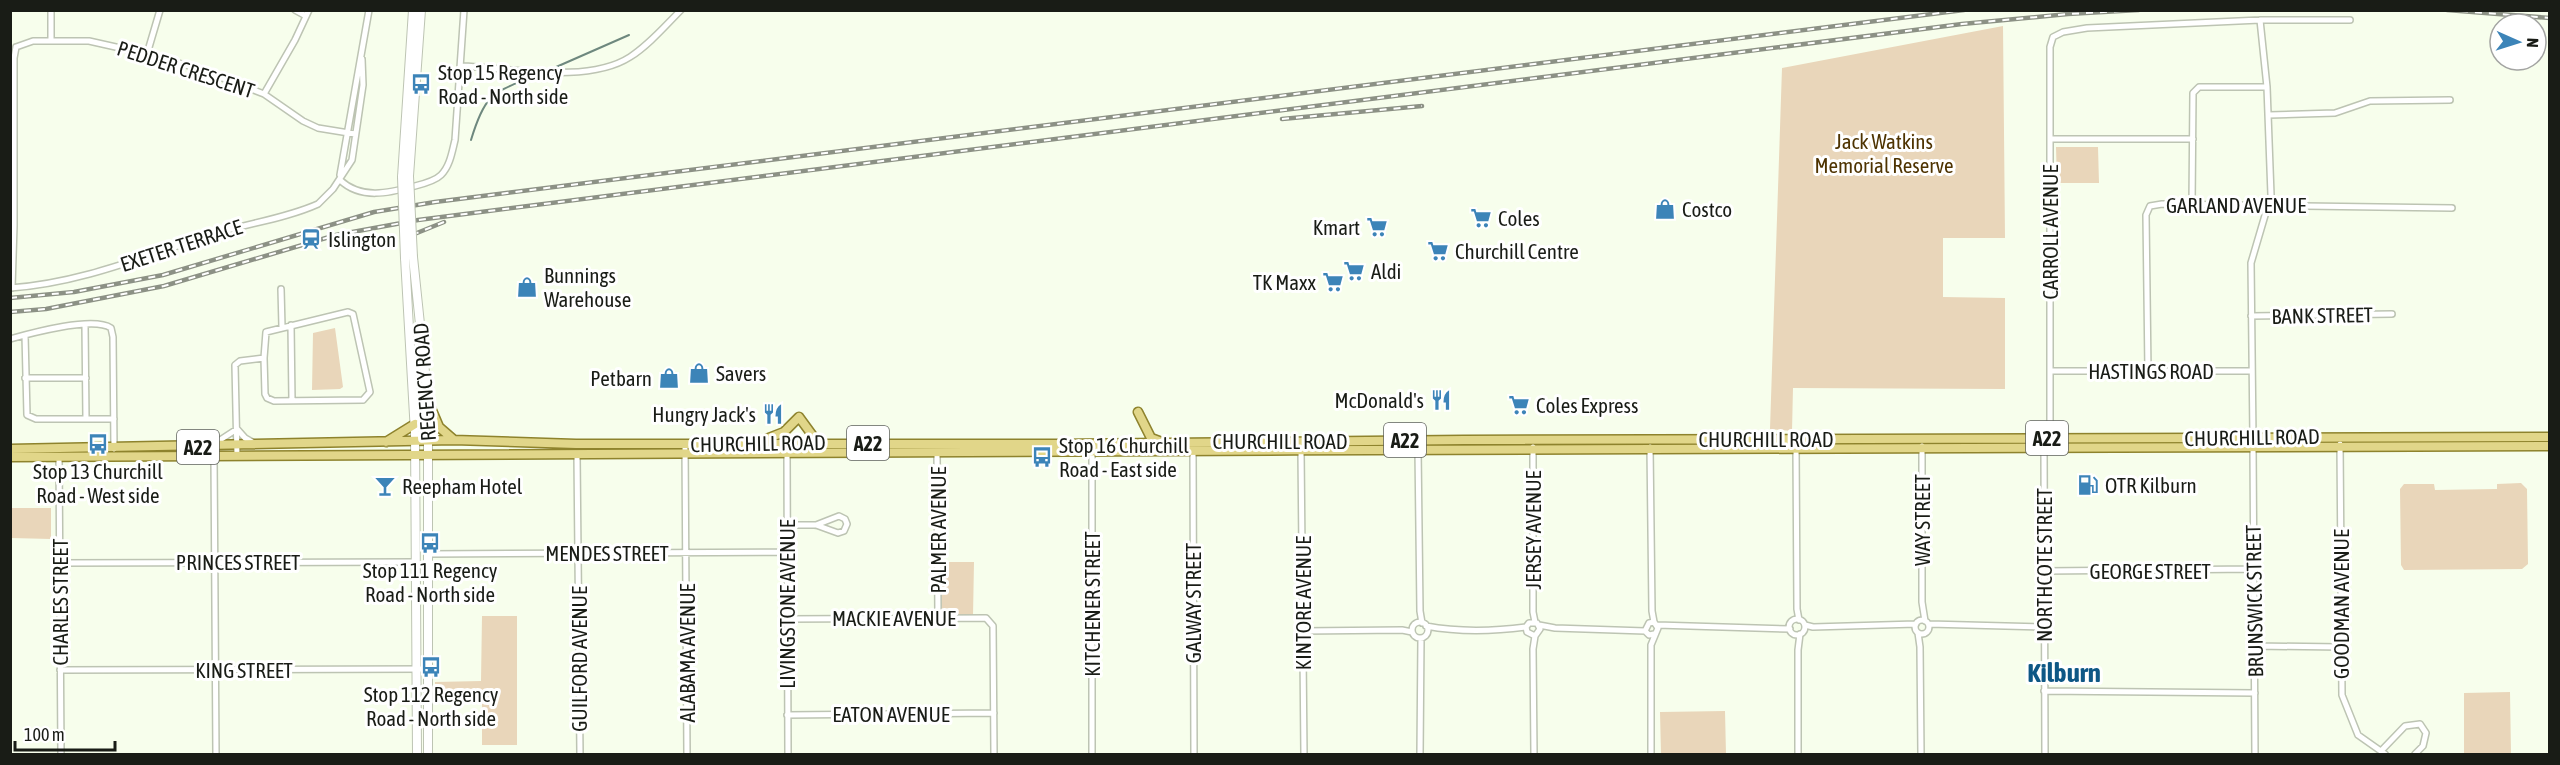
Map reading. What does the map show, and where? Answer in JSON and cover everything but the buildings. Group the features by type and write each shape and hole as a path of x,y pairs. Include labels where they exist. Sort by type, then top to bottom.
{"main road":[{"name":"REGENCY ROAD","path":"413,10 406,177 415,423 417,754"},
{"name":"REGENCY ROAD","path":"406,177 421,10"},
{"name":"REGENCY ROAD","path":"409,257 428,401 428,754"},
{"path":"428,401 439,427 454,440"},
{"path":"1138,412 1151,438 1159,442"},
{"path":"755,444 784,432 799,417 819,443"},
{"path":"386,442 415,423"},
{"path":"2490,436 2490,446"},
{"name":"CHURCHILL ROAD","path":"114,452 214,456 1092,453 1533,447 1754,439 2044,447 2253,442 2340,437 2550,436"},
{"path":"2044,447 2050,438"},
{"name":"CHURCHILL ROAD","path":"10,457 210,446 454,440 576,444 1159,442 1650,444 1796,447 2050,438 2340,446 2550,446"},
{"path":"1754,439 1754,442 1780,447"},
{"name":"CHURCHILL ROAD","path":"10,449 59,453"}],"street":[{"path":"51,10 51,40"},
{"path":"147,54 160,10"},
{"path":"264,94 295,40 307,13 295,10"},
{"path":"340,180 369,10"},
{"path":"340,180 349,188 376,194 388,194 423,184 441,175 451,160 455,140 462,66 464,10"},
{"path":"462,66 553,72 596,71 622,62 647,44 681,10"},
{"path":"2260,20 2350,20"},
{"name":"CARROLL AVENUE","path":"2050,438 2050,47 2053,37 2063,32 2087,28 2260,20"},
{"name":"BRUNSWICK STREET","path":"2255,754 2251,262 2270,204 2269,115 2260,20"},
{"name":"PEDDER CRESCENT","path":"13,45 51,40 89,41 147,54 196,68 264,94 303,121 318,128 355,134"},
{"path":"11,288 13,45"},
{"path":"340,180 352,160 363,85 362,59"},
{"path":"2192,204 2193,93 2199,87 2267,87"},
{"path":"2269,115 2335,113 2370,101 2450,100"},
{"path":"2050,139 2193,140"},
{"name":"EXETER TERRACE","path":"11,288 82,277 166,249 309,208 325,197 340,180"},
{"name":"GARLAND AVENUE","path":"2148,371 2146,215 2150,206 2270,204 2452,208"},
{"path":"281,289 282,327"},
{"path":"348,312 353,314 370,392 363,400 274,401 267,398 264,358 266,332 282,327 348,312"},
{"name":"BANK STREET","path":"2251,316 2392,314"},
{"path":"10,339 85,324 104,323 111,328 114,452"},
{"path":"85,324 86,419"},
{"path":"291,325 292,401"},
{"path":"25,335 26,411 29,417 114,419"},
{"path":"237,456 235,365 240,361 264,358"},
{"name":"HASTINGS ROAD","path":"2050,371 2252,371"},
{"path":"25,378 86,378"},
{"path":"237,429 245,438 259,445"},
{"path":"210,446 237,429"},
{"name":"GOODMAN AVENUE","path":"2340,437 2342,695 2358,735 2383,753"},
{"name":"PALMER AVENUE","path":"937,443 938,618"},
{"name":"WAY STREET","path":"1921,754 1922,443"},
{"name":"ALABAMA AVENUE","path":"685,444 687,754"},
{"path":"1650,444 1651,754"},
{"name":"JERSEY AVENUE","path":"1533,447 1534,754"},
{"path":"1796,447 1798,754"},
{"name":"NORTHCOTE STREET","path":"2044,447 2045,754"},
{"path":"1418,449 1420,754"},
{"name":"KINTORE AVENUE","path":"1301,451 1304,754"},
{"name":"GALWAY STREET","path":"1193,452 1194,754"},
{"name":"CHARLES STREET","path":"59,453 61,754"},
{"name":"LIVINGSTONE AVENUE","path":"787,453 788,754"},
{"name":"KITCHENER STREET","path":"1092,453 1092,754"},
{"name":"GUILFORD AVENUE","path":"578,454 580,754"},
{"path":"214,456 216,754"},
{"path":"787,525 816,525 838,533 844,531 847,524 845,519 839,516 816,525"},
{"name":"MENDES STREET","path":"428,554 787,552"},
{"name":"PRINCES STREET","path":"59,562 416,562"},
{"name":"GEORGE STREET","path":"2045,571 2254,569"},
{"name":"MACKIE AVENUE","path":"787,619 986,618 991,622 993,630 994,713"},
{"path":"1797,620 1797,630"},
{"path":"1303,631 1671,627 1778,627 1797,630 1813,627 2044,627"},
{"path":"2255,646 2341,647"},
{"name":"KING STREET","path":"60,670 427,669"},
{"path":"2044,691 2255,693"},
{"path":"994,713 994,754"},
{"name":"EATON AVENUE","path":"787,715 994,713"},
{"path":"2383,753 2405,726 2420,724 2426,733 2423,746 2415,754"}],"green space":[{"name":"Jack Watkins Memorial Reserve","path":"2003,26 2005,238 1943,238 1943,297 2005,298 2005,389 1793,388 1792,431 1770,429 1782,68"},
{"path":"2056,147 2098,147 2099,183 2057,183"},
{"path":"335,328 343,387 312,390 313,333"},
{"path":"2521,483 2527,489 2528,564 2522,569 2404,570 2401,565 2400,489 2404,484 2434,484 2435,490 2497,489 2497,484"},
{"path":"11,508 51,508 51,539 11,538"},
{"path":"940,562 974,562 973,616 939,616"},
{"path":"482,616 517,616 517,745 482,745 482,700 435,699 435,682 481,681"},
{"path":"2510,692 2511,754 2464,754 2464,693"},
{"path":"1725,711 1726,754 1661,754 1660,712"}],"waterway":[{"path":"547,71 629,35"},
{"path":"471,140 482,111 494,95 539,74"}],"railway":[{"path":"10,298 74,292 163,275 374,212 435,202 1964,10"},
{"path":"10,312 46,309 164,286 336,235 418,220 1962,24 2139,10"},
{"path":"2447,10 2550,18"},
{"path":"1282,119 1422,106"},
{"path":"412,235 444,222"}],"place":[{"name":"Stop 15 Regency Road - North side","path":"421,84"},
{"name":"Costco","path":"1665,209"},
{"name":"Coles","path":"1481,218"},
{"name":"Kmart","path":"1377,227"},
{"name":"Islington","path":"311,239"},
{"name":"Churchill Centre","path":"1438,251"},
{"name":"Aldi","path":"1354,271"},
{"name":"TK Maxx","path":"1333,282"},
{"name":"Bunnings Warehouse","path":"527,287"},
{"name":"Savers","path":"699,373"},
{"name":"Petbarn","path":"669,378"},
{"name":"McDonald's","path":"1441,400"},
{"name":"Coles Express","path":"1519,405"},
{"name":"Hungry Jack's","path":"773,414"},
{"name":"Stop 13 Churchill Road - West side","path":"98,444"},
{"name":"Stop 16 Churchill Road - East side","path":"1042,457"},
{"name":"OTR Kilburn","path":"2088,485"},
{"name":"Reepham Hotel","path":"385,486"},
{"name":"Stop 111 Regency Road - North side","path":"430,543"},
{"name":"Stop 112 Regency Road - North side","path":"431,667"}],"district":[{"name":"Kilburn","path":"2064,672"}]}
